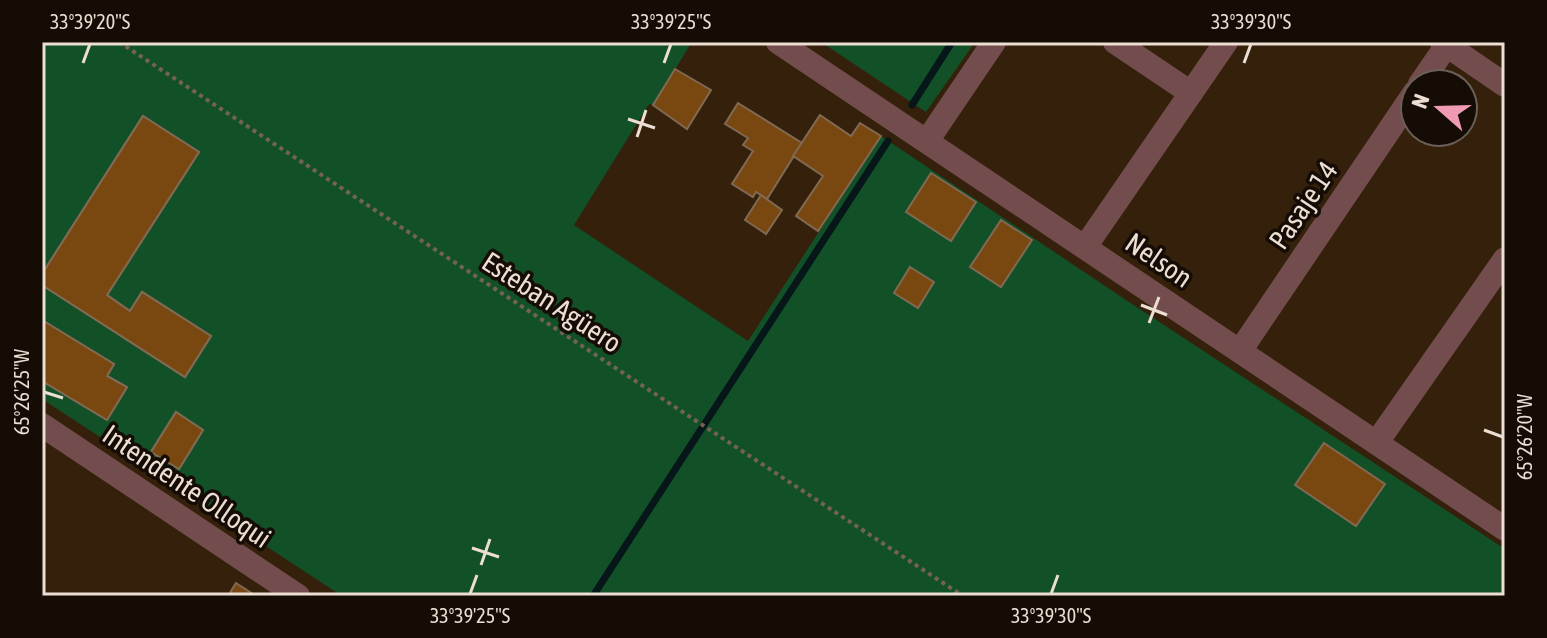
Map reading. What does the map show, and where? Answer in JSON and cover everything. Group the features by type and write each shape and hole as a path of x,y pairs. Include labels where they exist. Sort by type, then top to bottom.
{"street":[{"name":"Nelson","path":"778,42 1505,529"},
{"path":"927,141 994,42"},
{"path":"1115,42 1191,93"},
{"path":"1085,247 1226,42"},
{"path":"1430,68 1446,43 1505,85"},
{"name":"Pasaje 14","path":"1240,351 1399,116"},
{"path":"1377,442 1505,259"},
{"name":"Intendente Olloqui","path":"42,425 298,596"}],"path":[{"name":"Esteban Agüero","path":"119,42 963,596"}],"green space":[{"path":"42,42 692,42 653,105 649,104 574,225 748,341 881,136 1505,549 1505,596 342,596 42,399"},
{"path":"821,42 975,42 926,112"}],"building":[{"path":"675,69 711,90 687,129 653,105"},
{"path":"738,103 802,143 767,199 756,192 753,197 732,184 753,151 743,145 748,138 725,124"},
{"path":"820,115 851,136 860,123 881,136 818,231 796,216 823,176 793,156"},
{"path":"143,116 199,152 107,295 130,311 142,292 211,336 185,377 42,285 42,274"},
{"path":"143,116 199,152 107,295 130,311 142,292 211,336 185,377 42,285 42,274"},
{"path":"931,173 976,202 951,241 906,212"},
{"path":"761,195 782,210 766,234 745,220"},
{"path":"1001,220 1032,240 1001,287 970,267"},
{"path":"910,267 934,282 918,308 894,293"},
{"path":"42,320 114,364 107,376 127,387 107,420 42,381"},
{"path":"42,320 114,364 107,376 127,387 107,420 42,381"},
{"path":"176,412 203,430 179,469 151,452"},
{"path":"176,412 203,430 179,469 151,452"},
{"path":"1324,443 1385,484 1356,526 1295,485"},
{"path":"236,583 256,596 228,596"}],"waterway":[{"path":"912,105 952,42"},
{"path":"593,596 888,141"}]}
